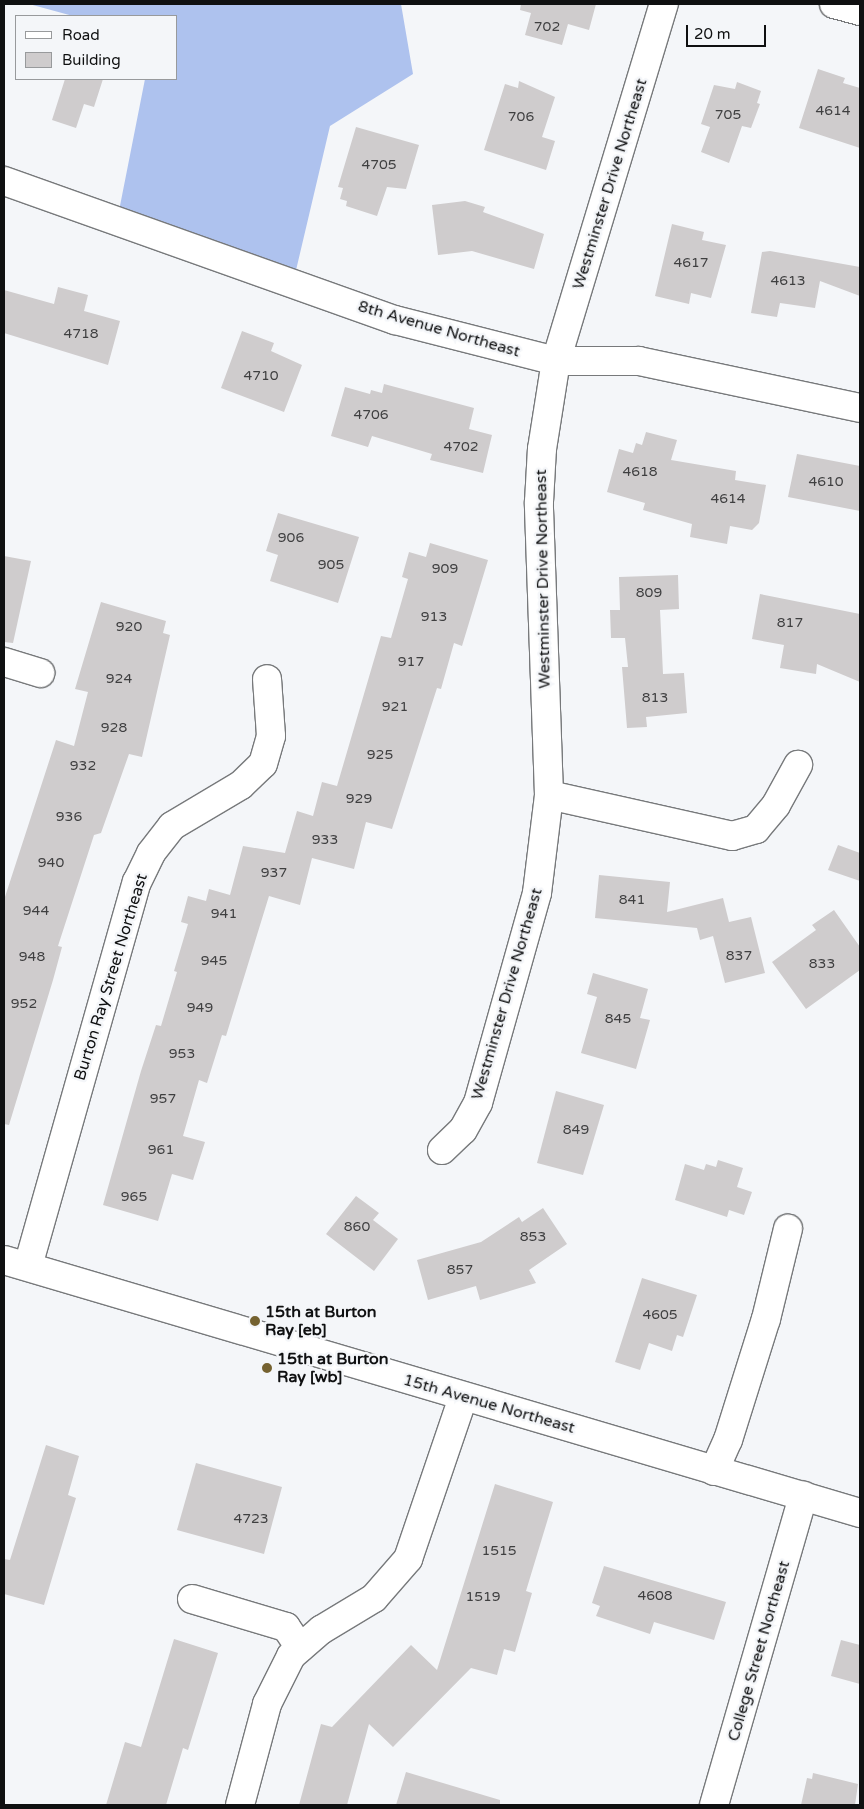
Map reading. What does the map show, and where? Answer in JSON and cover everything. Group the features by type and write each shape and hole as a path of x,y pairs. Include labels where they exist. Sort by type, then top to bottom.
{"street":[{"name":"Westminster Drive Northeast","path":"442,1150 463,1130 478,1103 537,892 549,795 539,502 542,449 556,361 664,4"},
{"path":"834,4 860,12"},
{"name":"8th Avenue Northeast","path":"4,180 395,320 556,361 639,361 860,408"},
{"path":"4,662 40,673"},
{"name":"Burton Ray Street Northeast","path":"16,1263 136,882 151,853 172,826 240,785 263,764 272,736 267,679"},
{"path":"549,795 732,836 756,829 776,805 798,765"},
{"path":"714,1471 728,1440 766,1320 788,1229"},
{"name":"15th Avenue Northeast","path":"16,1263 463,1397 860,1513"},
{"path":"240,1805 267,1704 291,1656 321,1630 374,1598 408,1559 463,1397"},
{"name":"College Street Northeast","path":"714,1805 803,1496"},
{"path":"192,1599 286,1628 300,1648"}],"shaded area":[{"path":"29,4 401,4 413,74 330,126 293,283 117,221 145,80 178,80 178,15 69,15"}],"building":[{"path":"521,4 596,4 589,30 568,24 562,45 525,35 531,13 520,10"},
{"path":"818,69 845,78 843,83 860,88 860,148 799,128"},
{"path":"65,80 103,80 94,107 84,104 76,128 52,120"},
{"path":"519,81 555,97 542,137 555,141 546,170 484,150 505,84 518,88"},
{"path":"737,82 761,91 757,103 760,104 751,128 742,126 729,163 701,152 710,127 701,124 714,85 735,89"},
{"path":"356,127 419,145 406,189 387,187 377,216 346,206 347,201 340,199 343,188 338,187"},
{"path":"465,201 485,207 483,212 544,234 534,269 472,251 438,255 432,205"},
{"path":"672,224 704,232 702,240 726,245 711,298 691,293 689,304 655,296"},
{"path":"770,251 860,267 860,296 820,281 815,308 780,303 777,317 751,313 762,252"},
{"path":"58,287 88,295 84,311 120,321 108,365 4,333 4,290 54,304"},
{"path":"242,331 274,343 271,351 302,365 284,412 221,388"},
{"path":"384,384 474,408 469,429 492,435 483,473 430,460 432,454 372,436 368,447 331,436 345,387 370,394 371,390 382,393"},
{"path":"646,432 677,440 671,460 736,471 735,480 766,485 759,523 752,530 730,526 727,544 690,537 692,524 643,510 645,503 607,492 619,449 633,453 636,443 642,445"},
{"path":"797,454 860,466 860,511 788,497"},
{"path":"278,513 359,537 338,603 270,581 278,555 266,551"},
{"path":"430,543 488,560 462,646 454,643 441,689 437,688 392,829 366,822 354,869 312,858 300,905 269,896 226,1036 222,1035 207,1083 199,1080 183,1136 205,1142 193,1180 172,1174 158,1221 103,1205 141,1071 156,1025 161,1026 177,972 174,971 188,924 181,922 188,896 206,901 209,889 230,895 243,846 285,853 297,811 313,816 322,782 337,786 381,636 391,638 408,579 402,577 409,552 426,557"},
{"path":"4,556 31,561 13,643 4,642"},
{"path":"678,575 679,609 660,610 663,674 684,673 687,713 646,717 647,727 627,728 622,667 628,667 625,638 611,638 610,610 620,610 619,577"},
{"path":"760,594 860,614 860,682 817,664 816,674 780,668 784,645 752,639"},
{"path":"101,602 166,621 163,633 170,635 142,757 129,754 101,833 94,835 58,946 62,947 53,980 9,1125 4,1124 4,900 56,740 74,746 88,692 75,689"},
{"path":"838,845 860,853 860,881 828,870"},
{"path":"599,875 670,882 667,912 723,898 729,922 751,917 765,973 725,983 713,936 700,940 697,928 595,918"},
{"path":"834,910 860,947 860,970 806,1009 772,962 816,930 812,925"},
{"path":"593,973 648,989 640,1018 650,1020 636,1069 581,1053 597,997 587,994"},
{"path":"556,1091 604,1105 583,1175 537,1163"},
{"path":"718,1160 743,1168 737,1187 752,1192 744,1215 729,1210 727,1217 675,1200 685,1164 704,1170 706,1164 716,1167"},
{"path":"356,1196 379,1213 373,1220 398,1239 374,1271 326,1234"},
{"path":"543,1208 567,1244 529,1270 536,1283 480,1300 476,1286 428,1300 417,1260 481,1242 519,1217 522,1222"},
{"path":"642,1278 697,1295 683,1337 677,1335 672,1351 649,1343 640,1370 615,1362"},
{"path":"46,1445 79,1456 68,1495 76,1498 44,1605 4,1594 4,1559 10,1560"},
{"path":"196,1463 282,1487 264,1554 177,1530"},
{"path":"495,1484 553,1502 526,1591 532,1593 515,1652 504,1649 497,1675 471,1668 393,1747 369,1724 347,1805 299,1805 321,1724 332,1727 411,1645 437,1670"},
{"path":"604,1566 726,1602 714,1640 654,1622 650,1634 596,1616 600,1606 592,1603"},
{"path":"174,1639 218,1653 188,1750 183,1748 166,1805 106,1805 125,1742 141,1747"},
{"path":"841,1640 860,1645 860,1684 831,1676"},
{"path":"406,1772 500,1800 500,1805 396,1805"},
{"path":"813,1773 858,1784 855,1805 801,1805 807,1778 812,1779"}],"place":[{"name":"15th at Burton Ray [eb]","path":"255,1321"},
{"name":"15th at Burton Ray [wb]","path":"267,1368"}]}
